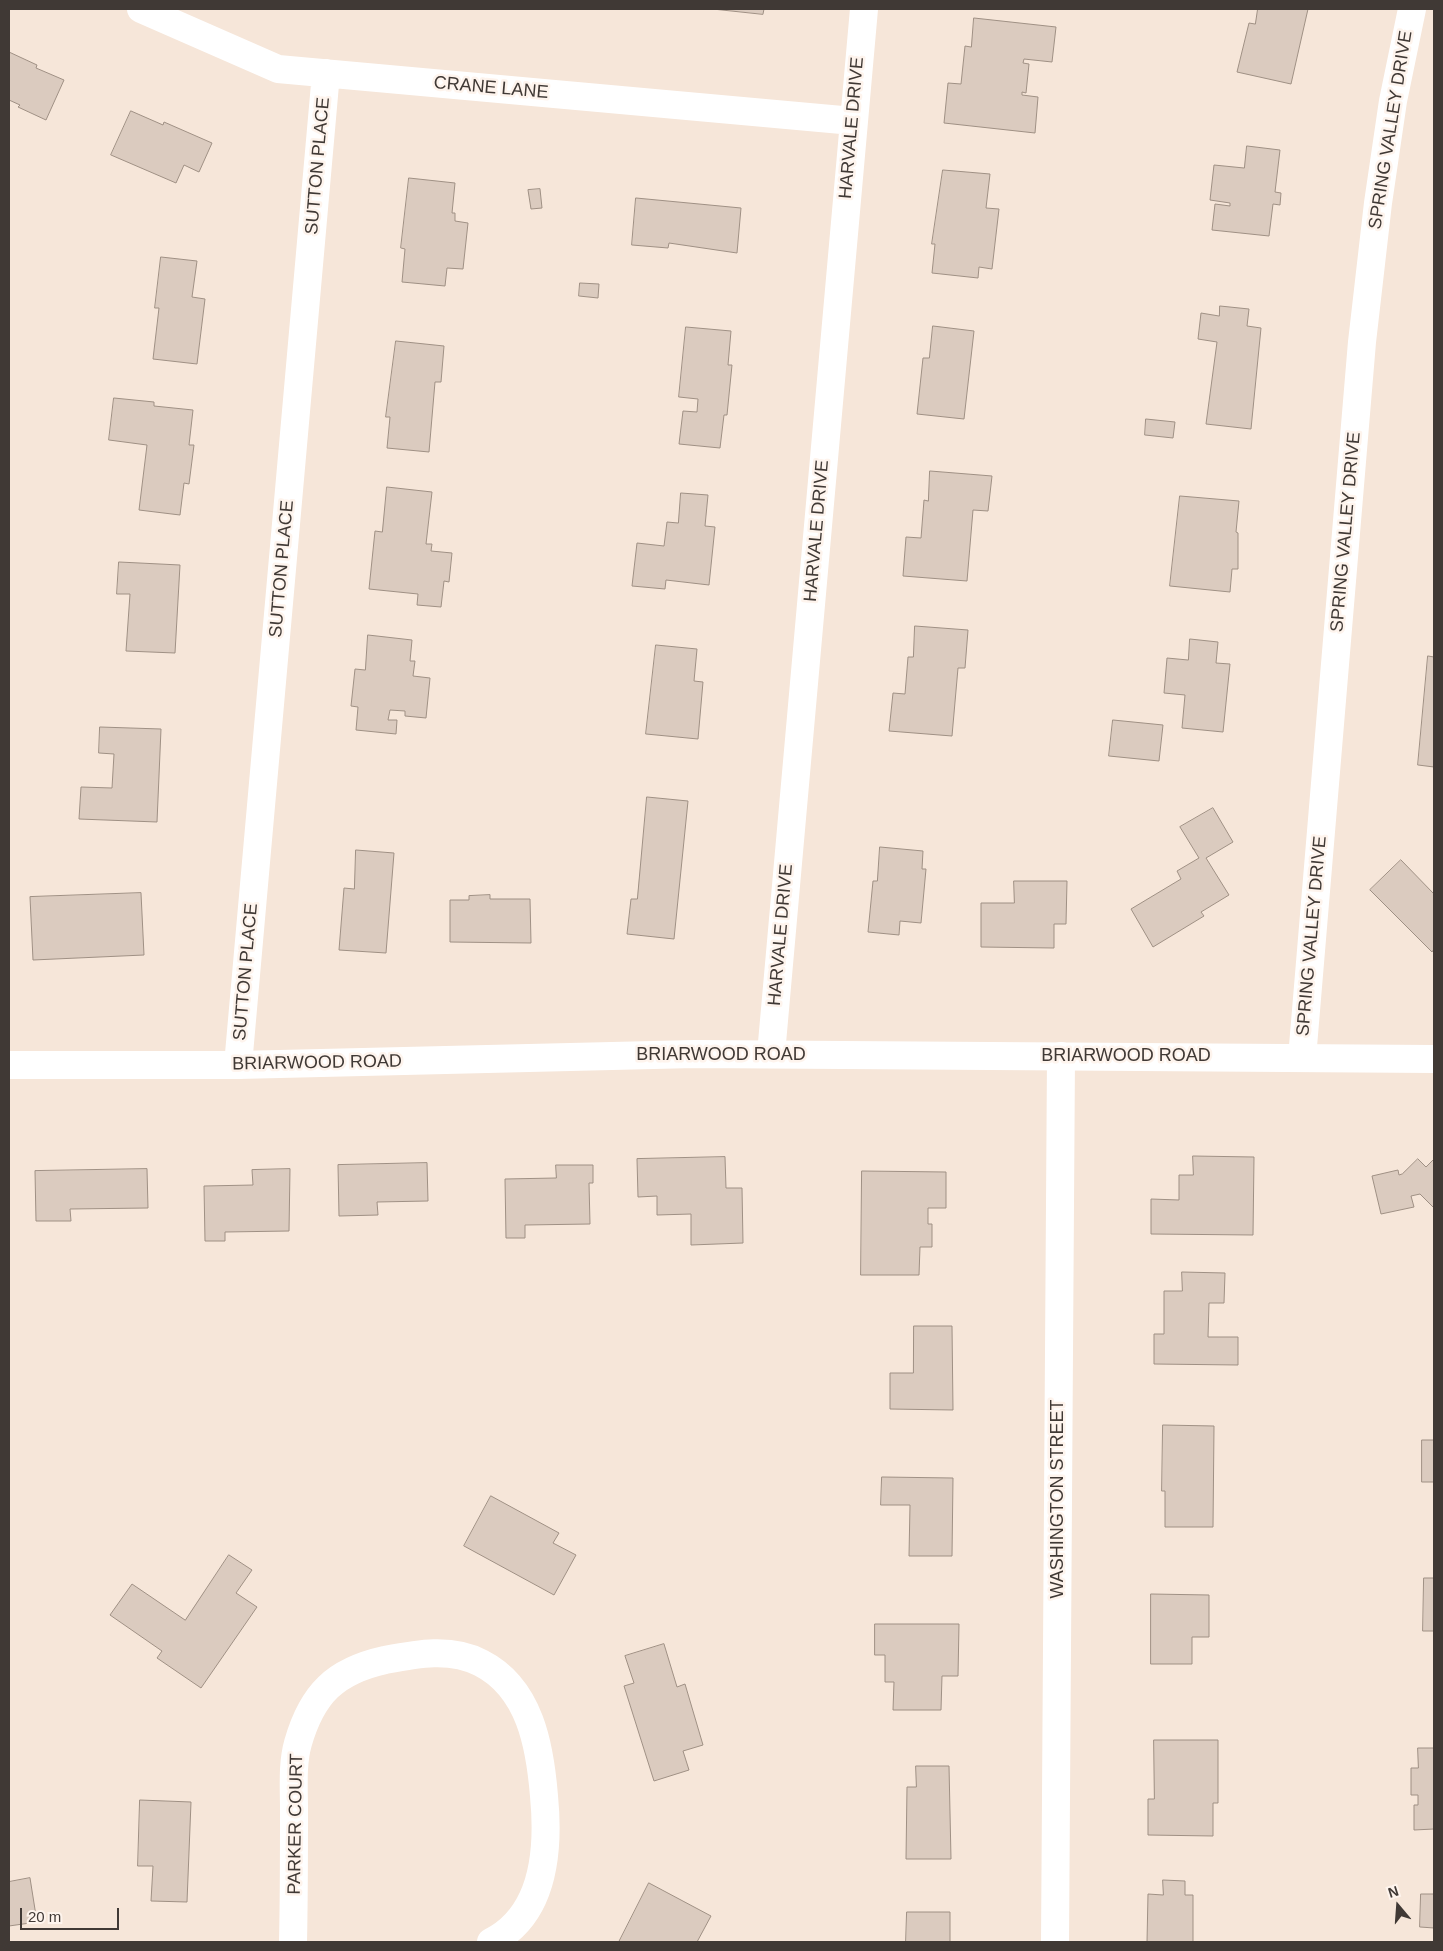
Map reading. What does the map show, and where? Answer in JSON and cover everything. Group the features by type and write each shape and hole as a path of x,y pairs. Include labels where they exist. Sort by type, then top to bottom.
{"street":[{"name":"CRANE LANE","path":"140,9 278,69 853,121"},
{"name":"HARVALE DRIVE","path":"771,1054 864,9"},
{"name":"SPRING VALLEY DRIVE","path":"1302,1058 1362,342 1388,129 1412,9"},
{"name":"SUTTON PLACE","path":"238,1065 326,73"},
{"name":"BRIARWOOD ROAD","path":"9,1065 238,1065 771,1054 1434,1059"},
{"name":"WASHINGTON STREET","path":"1056,1942 1061,1056"},
{"name":"PARKER COURT","path":"293,1942 295,1758 311,1708 324,1689 342,1675 377,1662 421,1653 451,1653 480,1662 499,1674 514,1692 529,1718 540,1753 547,1832 542,1876 530,1904 517,1922 491,1942"}],"building":[{"path":"713,9 764,9 763,14"},
{"path":"1258,9 1308,9 1291,84 1237,72 1249,23 1255,24"},
{"path":"974,18 1056,27 1052,62 1024,59 1023,63 1029,64 1026,93 1022,92 1022,95 1038,97 1035,133 944,123 948,83 961,84 965,46 971,47"},
{"path":"9,52 37,65 36,68 64,80 46,120 18,107 20,105 9,100"},
{"path":"131,111 163,125 164,122 212,143 199,172 184,165 176,183 111,155"},
{"path":"1247,146 1280,150 1275,192 1281,193 1280,205 1273,204 1269,236 1212,230 1215,204 1230,206 1230,203 1210,200 1214,165 1244,168"},
{"path":"943,170 990,174 986,208 999,209 992,269 979,267 978,278 932,273 935,244 932,244"},
{"path":"409,178 455,183 452,213 455,213 455,221 468,223 463,269 447,268 445,286 402,282 405,249 401,248"},
{"path":"540,189 542,208 531,209 528,190"},
{"path":"636,198 741,208 737,253 669,243 668,248 632,245"},
{"path":"161,257 197,261 192,297 205,299 197,364 153,359 159,308 155,308"},
{"path":"580,283 599,284 598,298 579,296"},
{"path":"1220,306 1249,309 1247,326 1261,328 1251,429 1206,424 1217,342 1198,339 1201,313 1219,316"},
{"path":"933,326 974,331 964,419 917,414 923,358 929,358"},
{"path":"686,327 731,331 728,365 732,365 727,415 724,415 720,448 679,444 683,411 697,412 698,399 679,397"},
{"path":"396,341 444,346 441,382 435,382 429,452 387,448 390,417 386,417"},
{"path":"114,398 154,402 154,406 193,410 189,445 194,445 189,484 184,483 180,515 139,510 147,445 109,440"},
{"path":"1146,419 1175,422 1173,438 1145,435"},
{"path":"930,471 992,476 988,511 973,510 967,581 903,576 906,537 921,538 924,500 928,501"},
{"path":"387,487 432,492 426,544 432,544 431,551 452,553 449,582 444,581 441,607 417,605 418,594 369,589 375,531 382,532"},
{"path":"681,493 708,495 705,526 715,527 709,585 666,580 665,589 632,586 637,543 664,546 667,522 678,523"},
{"path":"1180,496 1239,501 1236,532 1238,533 1238,569 1232,569 1230,592 1170,586"},
{"path":"119,562 180,565 175,653 126,651 130,594 117,594"},
{"path":"915,626 968,630 965,668 958,668 952,736 889,731 893,693 905,694 908,657 913,657"},
{"path":"368,635 412,640 410,661 415,661 413,676 430,678 426,718 405,716 405,711 390,710 388,720 397,720 396,734 356,730 358,707 351,706 355,669 365,670"},
{"path":"1190,639 1218,642 1216,663 1230,664 1223,732 1182,728 1185,695 1164,693 1167,658 1188,660"},
{"path":"656,645 697,649 694,681 703,682 698,739 646,734"},
{"path":"1428,656 1434,657 1434,767 1418,765"},
{"path":"1113,720 1163,725 1159,761 1109,756"},
{"path":"100,727 161,729 157,822 79,819 81,787 112,788 114,754 99,753"},
{"path":"647,797 688,801 674,939 627,934 631,899 637,899"},
{"path":"1213,808 1233,842 1206,858 1229,895 1201,912 1204,916 1153,947 1131,909 1181,879 1177,871 1199,858 1180,827"},
{"path":"880,847 923,851 922,869 926,869 921,923 900,921 899,935 868,932 873,881 877,881"},
{"path":"356,850 394,853 386,953 339,950 344,888 354,889"},
{"path":"1401,860 1434,894 1434,949 1432,952 1370,890"},
{"path":"1014,881 1067,881 1066,924 1054,924 1054,948 981,947 981,903 1014,903"},
{"path":"141,893 144,955 33,960 30,897"},
{"path":"490,895 490,899 530,899 531,943 450,942 450,900 469,900 469,896"},
{"path":"1193,1156 1254,1157 1253,1235 1151,1234 1151,1199 1179,1200 1179,1175 1193,1175"},
{"path":"725,1157 726,1188 742,1188 743,1243 691,1245 691,1214 657,1215 657,1196 638,1197 637,1159"},
{"path":"1418,1159 1426,1167 1434,1159 1434,1208 1420,1194 1411,1196 1414,1207 1381,1214 1372,1176 1398,1170 1399,1175 1402,1174"},
{"path":"427,1163 428,1201 377,1202 378,1215 339,1216 338,1165"},
{"path":"556,1165 593,1165 593,1183 589,1183 590,1224 525,1225 525,1238 506,1238 505,1179 556,1178"},
{"path":"147,1169 148,1208 70,1209 71,1221 36,1221 35,1171"},
{"path":"290,1169 289,1231 225,1232 225,1241 205,1241 204,1186 253,1185 252,1170"},
{"path":"862,1171 946,1172 946,1208 928,1208 928,1224 932,1224 932,1247 920,1247 919,1275 861,1275"},
{"path":"1182,1272 1225,1273 1224,1303 1209,1303 1208,1337 1238,1337 1238,1365 1154,1364 1154,1334 1164,1334 1164,1291 1182,1291"},
{"path":"914,1326 952,1326 953,1410 890,1409 890,1373 913,1373"},
{"path":"1163,1425 1214,1426 1213,1527 1165,1527 1165,1491 1162,1491"},
{"path":"1422,1440 1434,1440 1434,1482 1422,1482"},
{"path":"882,1477 953,1478 952,1556 909,1556 910,1505 881,1505"},
{"path":"491,1496 559,1533 553,1543 576,1555 554,1595 464,1546"},
{"path":"229,1555 252,1570 236,1593 257,1607 201,1688 157,1658 162,1651 110,1615 132,1584 185,1620"},
{"path":"1424,1578 1434,1578 1434,1631 1423,1631"},
{"path":"1151,1594 1209,1595 1209,1637 1192,1637 1192,1664 1151,1664"},
{"path":"875,1624 959,1624 958,1676 942,1676 941,1710 893,1710 894,1682 885,1682 885,1655 875,1655"},
{"path":"664,1644 677,1687 685,1684 703,1745 683,1751 689,1770 654,1781 624,1686 634,1683 625,1656"},
{"path":"1154,1740 1218,1740 1218,1803 1213,1803 1213,1836 1148,1835 1148,1799 1154,1799"},
{"path":"1418,1748 1434,1748 1434,1829 1414,1830 1414,1805 1418,1805 1418,1795 1411,1795 1411,1768 1418,1768"},
{"path":"916,1766 949,1766 951,1859 906,1859 907,1787 916,1787"},
{"path":"140,1800 191,1802 187,1902 151,1901 153,1866 138,1866"},
{"path":"30,1878 37,1922 9,1926 9,1882"},
{"path":"1163,1880 1185,1881 1185,1895 1193,1895 1193,1942 1147,1942 1148,1894 1163,1895"},
{"path":"649,1883 711,1916 697,1942 619,1942"},
{"path":"1421,1894 1434,1894 1434,1928 1420,1927"},
{"path":"907,1912 950,1912 950,1942 906,1942"}]}
